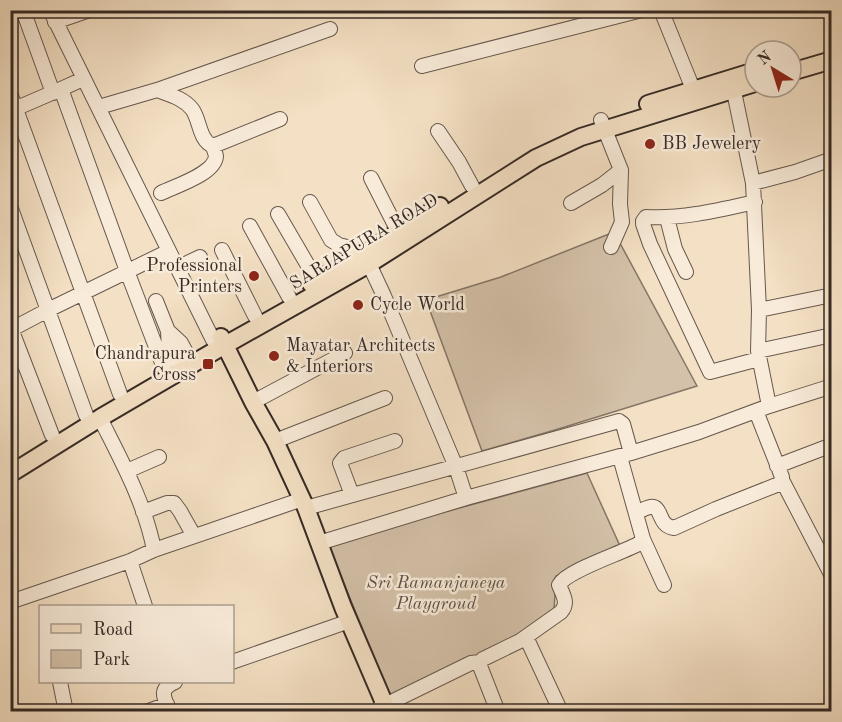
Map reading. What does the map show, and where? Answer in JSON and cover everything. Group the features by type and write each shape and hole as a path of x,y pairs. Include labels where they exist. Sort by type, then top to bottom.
{"main road":[{"path":"803,57 831,49"},
{"path":"803,68 831,60"},
{"name":"SARJAPURA ROAD","path":"10,474 93,416 120,394 176,361 219,342 255,316 317,281 362,261 398,231 539,144 562,134 603,125 645,121 743,78"},
{"name":"SARJAPURA ROAD","path":"10,462 52,435 93,416 536,159 603,125 693,89 743,84"},
{"path":"219,342 275,441 300,505 341,624 383,709"},
{"path":"219,342 246,407 319,543 383,709"}],"street":[{"path":"23,10 127,271 176,361"},
{"path":"90,10 52,16 82,79 99,107 219,342"},
{"path":"422,66 642,10"},
{"path":"661,10 693,89"},
{"path":"99,107 157,90 330,29"},
{"path":"14,109 82,79"},
{"path":"732,84 755,202 759,310 758,355 763,409 782,480 831,576"},
{"path":"157,90 185,102 191,108 197,116 208,145 213,146 280,118"},
{"path":"10,93 120,394"},
{"path":"603,125 621,170 622,222 611,247"},
{"path":"438,131 472,186"},
{"path":"161,193 202,175 215,159 213,146"},
{"path":"753,183 795,172 831,159"},
{"path":"571,203 602,185 621,170"},
{"path":"371,178 398,231"},
{"path":"310,202 331,240 347,247 362,261 384,296 456,466 466,498"},
{"path":"755,202 667,218 643,220 650,244 709,370 712,372 758,355 831,335"},
{"path":"10,206 48,310 93,416 127,471 150,531 154,550"},
{"path":"278,214 317,281"},
{"path":"667,218 675,249 686,272"},
{"path":"250,226 289,297"},
{"path":"222,250 255,316"},
{"path":"52,435 11,328 172,251"},
{"path":"180,267 200,257"},
{"path":"759,310 831,295"},
{"path":"156,301 168,331 169,350 176,361"},
{"path":"253,402 345,353"},
{"path":"319,543 466,498 625,455 831,386"},
{"path":"275,441 385,398"},
{"path":"10,602 130,561 194,536 300,505 352,495 619,420 623,424 625,455 643,539 664,585"},
{"path":"352,495 341,461 395,441"},
{"path":"777,466 831,445"},
{"path":"127,471 159,457"},
{"path":"636,513 655,507 665,525 674,528 779,484 782,480"},
{"path":"143,512 167,502 174,503 194,536"},
{"path":"383,709 471,663 480,662 520,641 564,609 565,602 559,585 561,581 637,545 643,539"},
{"path":"130,561 144,605"},
{"path":"41,592 44,605"},
{"path":"234,661 341,624"},
{"path":"526,637 561,711"},
{"path":"480,662 498,711"},
{"path":"60,683 66,711"},
{"path":"146,711 168,708 164,692 170,683"}],"green space":[{"path":"614,232 697,386 482,451 426,300 501,277"},
{"name":"Sri Ramanjaneya Playgroud","path":"587,473 620,546 556,576 554,610 511,642 391,699 328,544"}],"place":[{"name":"BB Jewelery","path":"650,144"},
{"name":"Professional Printers","path":"254,276"},
{"name":"Cycle World","path":"358,305"},
{"name":"Mayatar Architects & Interiors","path":"274,356"},
{"name":"Chandrapura Cross","path":"208,364"}]}
